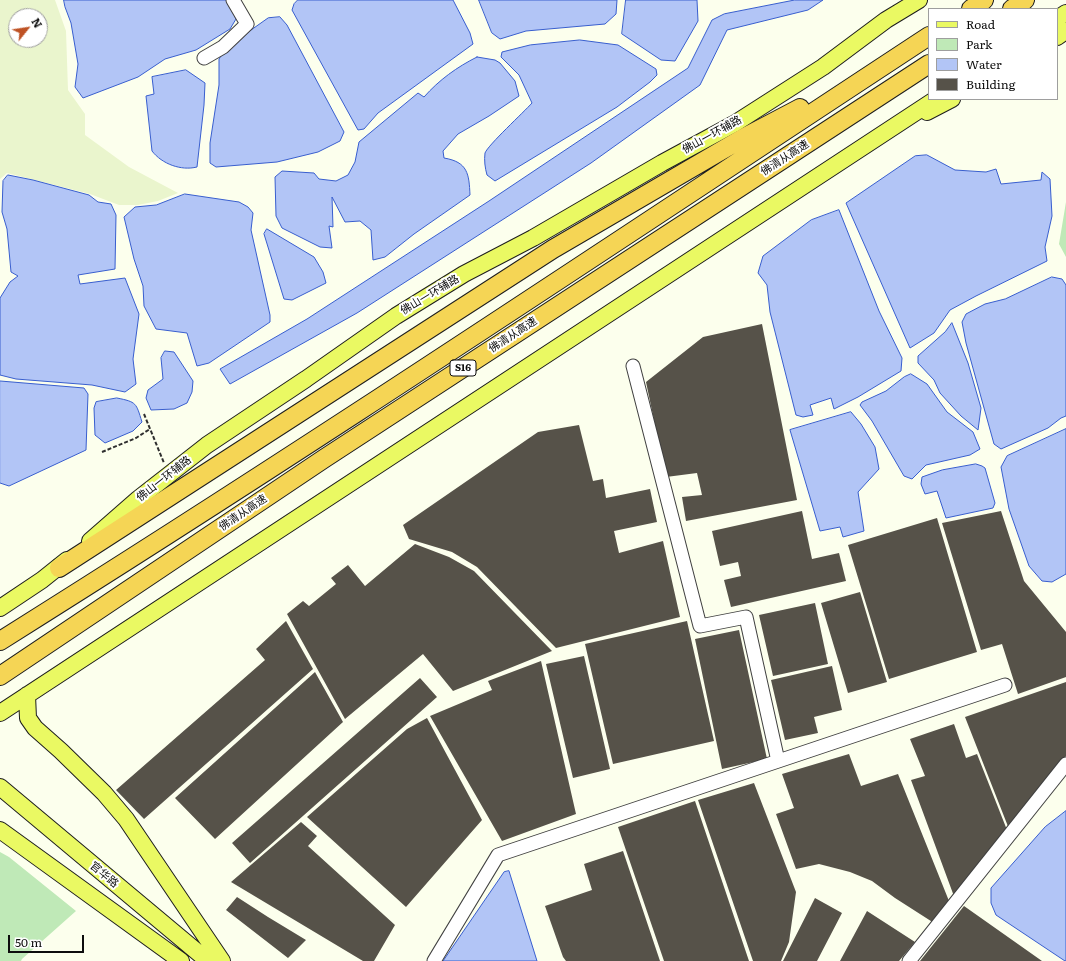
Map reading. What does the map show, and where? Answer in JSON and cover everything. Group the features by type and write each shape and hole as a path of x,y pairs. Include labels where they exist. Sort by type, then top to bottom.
{"highway":[{"path":"972,8 984,0"},
{"path":"1013,8 1025,0"},
{"name":"佛清从高速","path":"0,641 110,572 928,37"},
{"path":"58,568 553,249 742,138 890,62"},
{"name":"佛清从高速","path":"0,676 338,450 928,65"}],"main road":[{"name":"佛山一环辅路","path":"0,608 58,568 138,499 207,445 306,379 396,316 464,274 533,238 662,163 734,124 822,67 911,0"},
{"name":"佛山一环辅路","path":"886,20 919,0"},
{"path":"0,713 934,100"},
{"path":"877,138 950,100"},
{"path":"27,695 28,718 35,728 104,793 126,819 222,961"},
{"name":"官华路","path":"0,787 208,961"},
{"path":"0,830 181,961"}],"street":[{"path":"204,58 224,46 247,24 232,0"},
{"path":"633,366 700,626 746,617 778,761"},
{"path":"434,961 498,855 1005,685"},
{"path":"909,961 1066,764"}],"path":[{"path":"144,414 170,475"},
{"path":"102,452 136,438 150,429"}],"green space":[{"path":"0,0 55,0 66,31 68,90 85,114 85,135 129,167 178,193 158,201 138,205 119,205 90,194 7,173 0,179"},
{"path":"1066,202 1066,257 1059,244"},
{"path":"0,852 9,857 76,911 21,961 0,961"}],"water":[{"path":"64,0 228,0 236,19 230,29 196,50 165,59 138,77 83,98 75,87 78,64 71,23"},
{"path":"298,0 453,0 470,33 473,44 378,113 364,129 358,130 292,10 294,4"},
{"path":"479,0 617,0 616,14 605,24 526,31 500,39 492,33"},
{"path":"626,0 697,0 698,21 675,61 661,60 622,34"},
{"path":"795,0 823,0 808,10 727,30 700,85 591,163 357,313 230,384 220,369 307,319 489,201 688,68 712,20 724,14"},
{"path":"280,17 287,25 344,132 340,141 318,152 277,162 216,167 210,163 210,143 219,85 219,59 227,47 268,18"},
{"path":"580,40 618,45 656,69 657,75 617,107 495,181 487,175 485,153 499,136 532,103 519,75 501,57 502,52 530,45"},
{"path":"477,57 495,60 500,63 515,81 519,96 458,134 443,151 444,158 458,163 466,170 469,181 470,195 414,234 385,257 373,260 371,230 360,221 345,222 332,197 333,227 329,226 332,248 320,247 282,228 276,216 275,177 282,171 314,173 319,179 336,181 348,175 355,162 359,142 418,93 424,97 449,74"},
{"path":"186,70 205,83 197,167 191,168 178,167 166,163 152,151 146,96 154,94 152,77"},
{"path":"927,155 955,170 986,172 996,169 1001,184 1041,180 1042,172 1050,179 1052,216 1045,247 1047,261 950,310 934,333 910,348 846,203 915,156"},
{"path":"8,175 89,195 98,202 111,204 116,215 115,269 78,275 80,284 125,278 139,314 133,359 136,384 125,392 92,385 16,379 0,375 0,298 10,282 18,276 11,272 7,229 2,212 3,181"},
{"path":"185,194 239,202 248,207 253,213 251,230 270,315 270,322 209,363 197,366 187,333 156,329 144,306 143,286 134,259 124,217 135,207 156,205"},
{"path":"839,210 879,311 902,358 901,371 858,397 834,409 831,398 810,405 813,415 803,417 796,415 770,312 767,285 758,273 763,256 811,220"},
{"path":"267,229 314,257 323,272 326,283 292,300 284,299 264,234"},
{"path":"1052,277 1062,279 1066,285 1066,416 1048,428 1001,449 994,444 966,343 962,322 966,314 985,304 1005,299"},
{"path":"952,323 968,363 981,408 978,430 961,416 940,393 934,380 918,363 918,356 945,332"},
{"path":"165,351 174,352 193,381 192,392 187,403 174,409 151,410 146,398 148,390 163,379 161,358"},
{"path":"911,374 927,384 947,412 973,432 980,449 970,455 926,465 912,479 904,476 872,421 860,405 862,402 886,391 904,377"},
{"path":"0,381 84,388 88,394 86,450 9,486 0,483"},
{"path":"117,398 135,404 142,422 133,431 105,443 95,435 94,408 96,402"},
{"path":"851,412 861,424 875,447 879,469 858,492 864,531 843,537 840,527 820,531 790,430"},
{"path":"1066,429 1066,574 1052,582 1042,581 1029,566 1009,509 1001,467 1007,456"},
{"path":"976,464 985,468 995,503 993,508 946,518 937,491 925,494 921,484 922,477 942,470"},
{"path":"1066,811 1065,961 996,915 991,903 991,888 1045,827"},
{"path":"509,871 537,961 443,961 504,872"}],"building":[{"path":"762,324 797,500 686,521 682,497 702,495 697,473 666,477 646,382 703,337"},
{"path":"579,425 593,481 603,479 606,498 650,489 657,522 614,531 619,553 663,541 680,617 556,648 477,567 452,552 409,539 403,525 538,432"},
{"path":"802,511 812,559 839,553 846,581 731,607 724,580 741,576 738,562 720,566 712,531"},
{"path":"1001,511 1024,581 1066,632 1066,677 1018,694 1002,644 981,650 942,523"},
{"path":"937,518 977,652 889,679 848,545"},
{"path":"415,544 449,557 474,571 552,651 453,691 423,654 345,719 287,614 303,601 309,606 336,584 331,578 348,565 365,586"},
{"path":"860,592 887,682 848,693 821,603"},
{"path":"815,603 828,664 773,676 759,615"},
{"path":"286,621 313,669 144,819 116,790 265,660 256,649"},
{"path":"687,621 714,741 613,764 585,644"},
{"path":"739,630 767,759 722,769 695,639"},
{"path":"584,656 610,769 573,778 546,664"},
{"path":"541,661 576,814 502,841 430,716 492,690 488,681"},
{"path":"832,666 842,710 814,717 818,733 785,740 771,680"},
{"path":"315,672 343,722 215,839 175,798"},
{"path":"420,678 437,697 250,863 232,843"},
{"path":"1066,682 1066,756 1009,829 965,717"},
{"path":"427,718 482,820 406,907 307,817 407,729"},
{"path":"954,724 966,758 977,754 1007,830 955,899 911,780 925,776 910,739"},
{"path":"849,754 861,786 898,774 949,901 934,923 872,881 850,872 819,864 796,869 776,814 794,808 782,774"},
{"path":"754,783 796,892 789,942 781,961 753,961 698,800"},
{"path":"695,801 749,961 664,961 618,827"},
{"path":"301,822 317,836 308,846 395,925 374,961 363,961 231,882"},
{"path":"623,851 660,961 566,961 563,957 545,906 592,890 584,864"},
{"path":"237,897 306,940 288,958 226,910"},
{"path":"815,898 842,913 817,961 783,961"},
{"path":"964,906 1042,961 920,961"},
{"path":"867,911 915,942 899,961 840,961"}]}
